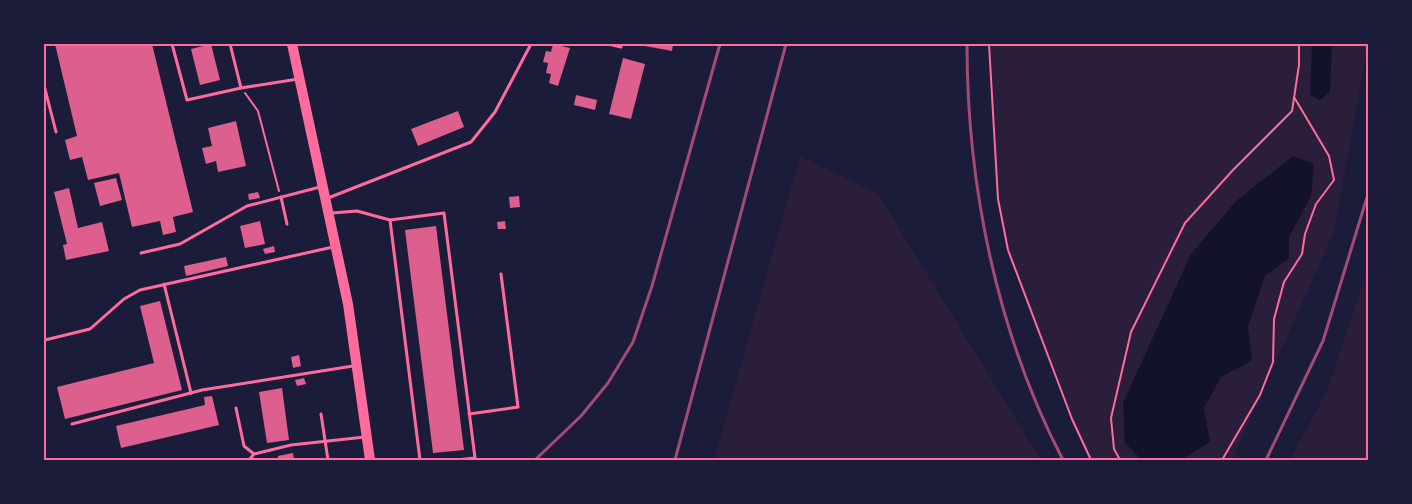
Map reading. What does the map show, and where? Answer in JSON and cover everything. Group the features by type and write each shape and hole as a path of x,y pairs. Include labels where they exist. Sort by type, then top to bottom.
{"main road":[{"path":"292,44 337,246 358,365 370,460"}],"lane":[{"path":"172,44 187,100 241,87 300,79"},
{"path":"230,44 241,87"},
{"path":"327,199 471,142 495,112 531,44"},
{"path":"608,44 621,47"},
{"path":"44,85 56,132"},
{"path":"141,254 180,244 247,206 324,186"},
{"path":"281,197 287,224"},
{"path":"330,214 357,211 390,220 444,213 475,458 456,460"},
{"path":"390,220 420,460"},
{"path":"45,339 90,329 124,299 140,290 337,246"},
{"path":"469,414 518,407 501,274"},
{"path":"164,284 191,393"},
{"path":"72,424 191,393 358,365"},
{"path":"236,408 244,446 254,454"},
{"path":"321,414 328,460"},
{"path":"249,460 254,454 291,445 367,436"}],"path":[{"path":"989,44 998,199 1008,250 1072,420 1090,460"},
{"path":"1120,460 1114,449 1111,418 1131,332 1185,223 1233,170 1292,111 1299,65 1299,44"},
{"path":"241,87 258,111 281,197"},
{"path":"1222,460 1260,395 1272,362 1274,319 1284,282 1302,254 1305,234 1316,204 1335,180 1329,156 1294,97"}],"shaded area":[{"path":"989,44 1368,44 1334,232 1232,460 1091,460 1072,419 1008,250 998,199"},
{"path":"1312,44 1332,44 1330,92 1320,100 1310,95"},
{"path":"800,156 878,194 1041,460 714,460"},
{"path":"1293,156 1314,164 1311,196 1289,237 1289,258 1265,276 1248,326 1252,361 1221,377 1204,408 1210,442 1181,460 1142,460 1125,443 1123,403 1191,254 1236,201"},
{"path":"1368,268 1368,460 1290,460 1328,389"}],"building":[{"path":"55,44 152,44 193,212 173,217 176,232 163,235 160,221 132,227 119,173 88,180 82,157 70,160 65,140 77,136"},
{"path":"211,44 220,80 200,85 191,49"},
{"path":"553,44 570,48 558,86 549,83 551,74 546,73 548,63 543,62 546,51 551,52"},
{"path":"634,44 673,44 672,51"},
{"path":"623,58 645,64 631,119 609,114"},
{"path":"576,95 597,100 595,110 574,105"},
{"path":"458,111 464,127 418,146 411,129"},
{"path":"236,121 246,166 218,172 216,161 206,164 202,148 212,146 208,128"},
{"path":"116,178 122,200 100,206 94,183"},
{"path":"69,188 78,228 102,222 109,251 66,260 63,245 67,244 54,192"},
{"path":"258,192 260,198 249,200 248,194"},
{"path":"519,196 520,207 510,208 509,197"},
{"path":"260,221 265,244 245,248 240,226"},
{"path":"505,221 506,229 498,229 497,222"},
{"path":"436,226 464,450 433,453 405,230"},
{"path":"274,246 275,252 265,254 263,249"},
{"path":"226,257 228,266 186,276 184,266"},
{"path":"160,301 182,390 65,419 57,387 154,363 140,306"},
{"path":"299,355 301,366 293,368 291,357"},
{"path":"304,378 306,384 297,386 295,380"},
{"path":"282,388 289,440 267,443 259,392"},
{"path":"212,396 219,425 121,448 116,426 205,405 204,397"},
{"path":"293,453 294,460 278,460 278,456"}],"railway":[{"path":"535,460 581,416 608,383 633,342 652,286 720,44"},
{"path":"675,460 786,44"},
{"path":"967,44 968,97 973,151 990,258 1020,361 1063,460"},
{"path":"1266,460 1323,341 1368,194"}]}
